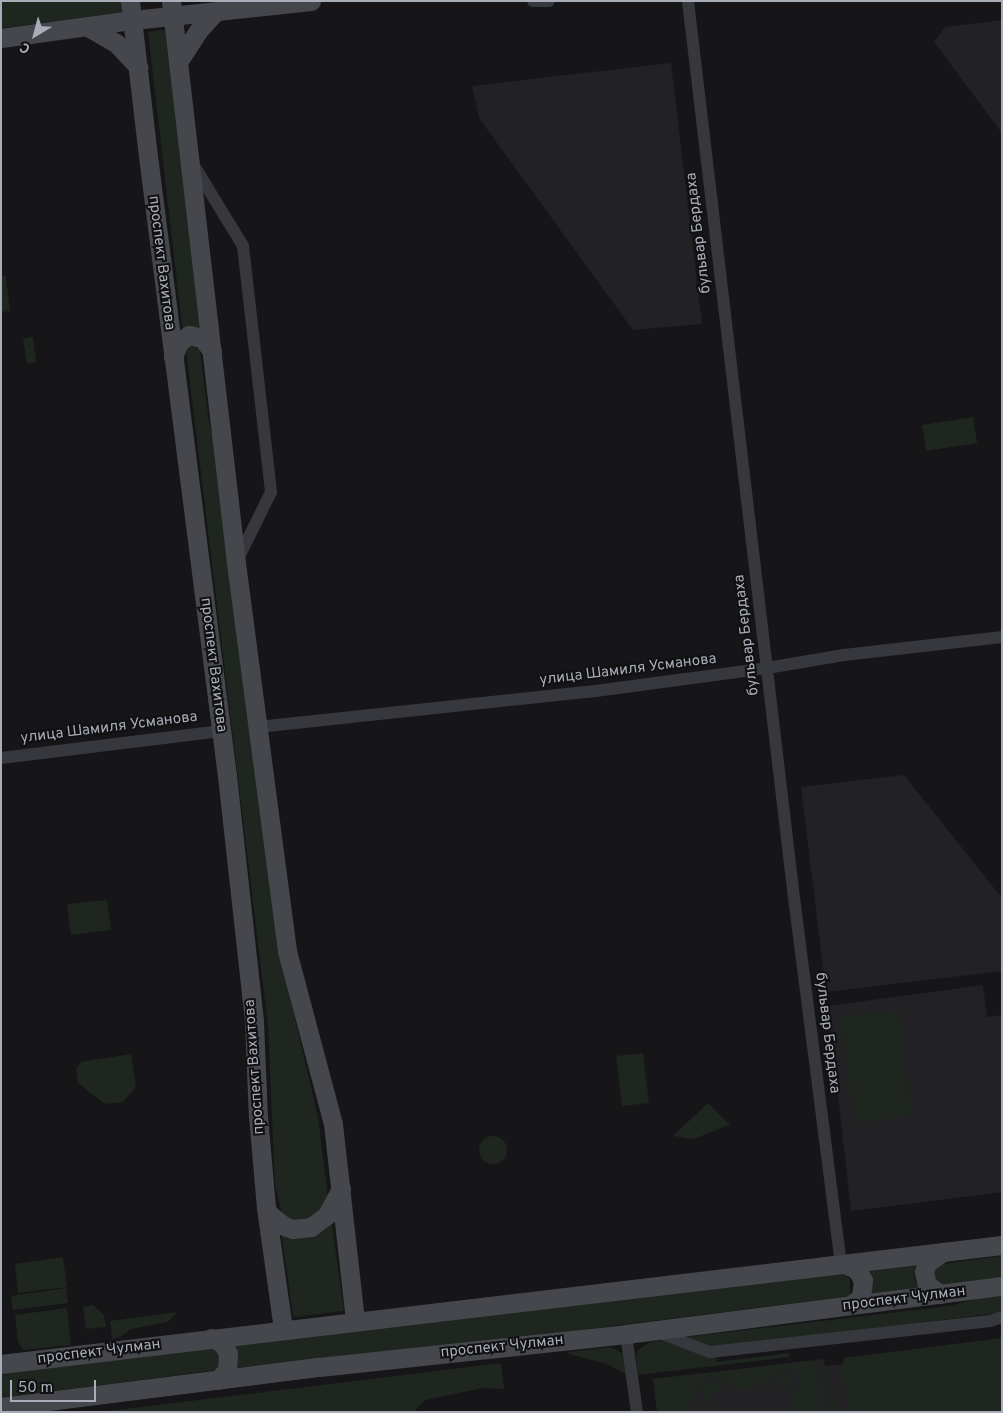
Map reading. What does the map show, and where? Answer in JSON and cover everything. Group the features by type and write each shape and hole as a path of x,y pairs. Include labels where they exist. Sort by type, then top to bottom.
{"main road":[{"name":"проспект Вахитова","path":"130,1 221,731 254,1022 258,1116 266,1208 282,1329"},
{"path":"1,38 133,20 172,9 215,12 311,1"},
{"path":"172,9 236,563 287,951 333,1124 355,1320"},
{"path":"178,62 198,31 215,12"},
{"path":"88,27 116,43 138,67"},
{"path":"173,357 179,342 189,335 202,338 212,351"},
{"path":"266,1208 273,1218 284,1226 293,1229 310,1227 326,1215 341,1189"},
{"name":"проспект Чулман","path":"1,1364 355,1320 466,1310 1002,1245"},
{"path":"940,1294 927,1285 924,1272 927,1264 943,1252"},
{"path":"843,1264 856,1270 863,1280 861,1297 851,1305"},
{"name":"проспект Чулман","path":"1,1407 218,1380 655,1331 1002,1286"},
{"path":"211,1338 221,1342 228,1353 226,1370 218,1380"}],"street":[{"path":"534,1 549,1"},
{"name":"бульвар Бердаха","path":"688,1 805,997 843,1264"},
{"path":"190,159 243,246 271,492 236,563"},
{"name":"улица Шамиля Усманова","path":"258,727 588,692 767,668 844,655 1002,637"},
{"name":"улица Шамиля Усманова","path":"1,758 221,731"},
{"path":"655,1331 710,1352 990,1321 1002,1317"},
{"path":"626,1334 637,1412"}],"shaded area":[{"path":"1,1 122,1 123,14 1,28"},
{"path":"1002,20 1002,133 934,42 945,27"},
{"path":"169,29 205,332 183,334 148,32"},
{"path":"671,63 702,324 633,330 479,118 472,86"},
{"path":"1,276 6,276 10,311 1,312"},
{"path":"33,337 36,362 27,364 23,339"},
{"path":"193,345 200,350 209,422 221,464 280,954 318,1117 328,1197 326,1204 308,1220 292,1220 283,1216 275,1186 268,1026 186,350"},
{"path":"973,417 977,443 926,451 922,425"},
{"path":"904,775 1002,898 1002,971 826,992 801,787"},
{"path":"107,900 111,930 71,935 67,904"},
{"path":"983,985 987,1017 1002,1015 1002,1192 851,1211 828,1006"},
{"path":"899,1010 912,1116 854,1123 841,1017"},
{"path":"643,1053 649,1103 622,1106 616,1056"},
{"path":"131,1054 136,1087 123,1102 105,1104 78,1083 76,1069 81,1062"},
{"path":"708,1103 730,1125 693,1139 673,1136"},
{"path":"493,1136 503,1140 507,1150 503,1160 493,1164 483,1160 479,1150 483,1140"},
{"path":"332,1224 344,1311 293,1317 281,1230 297,1237 321,1233"},
{"path":"1002,1256 1002,1280 941,1288 933,1281 934,1270 942,1264"},
{"path":"63,1257 67,1287 18,1293 15,1264"},
{"path":"917,1264 914,1276 920,1290 867,1297 862,1268"},
{"path":"838,1271 850,1279 850,1296 502,1340 234,1368 232,1346"},
{"path":"66,1288 68,1303 13,1310 11,1296"},
{"path":"1002,1292 1002,1312 997,1313 713,1349 686,1337 949,1306"},
{"path":"93,1305 104,1315 106,1327 86,1329 83,1307"},
{"path":"67,1308 71,1345 23,1350 18,1342 15,1315"},
{"path":"177,1312 168,1322 131,1329 120,1337 112,1339 110,1321"},
{"path":"1002,1338 1002,1412 668,1412 663,1378 824,1359 825,1366 845,1364 844,1358"},
{"path":"1002,1338 1002,1412 851,1412 844,1392 842,1374 844,1358"},
{"path":"665,1340 716,1356 717,1362 789,1353 789,1357 638,1375 636,1356 638,1350 650,1342"},
{"path":"611,1347 622,1353 627,1375 607,1364 569,1354 568,1352"},
{"path":"215,1348 221,1363 216,1370 1,1398 1,1374"},
{"path":"817,1360 823,1399 821,1412 793,1412 791,1409 791,1399 799,1380 798,1375 790,1369 777,1372 761,1385 749,1390 741,1390 718,1377 706,1377 699,1383 695,1398 684,1412 657,1412 653,1379"},
{"path":"501,1363 504,1389 483,1388 425,1400 414,1412 100,1412"},
{"path":"825,1366 828,1366 837,1412 833,1412 830,1405"},
{"path":"789,1374 793,1378 791,1391 784,1384 771,1385 778,1378"},
{"path":"710,1380 725,1385 714,1393 712,1404 708,1406 704,1401 701,1389 702,1384"}]}
